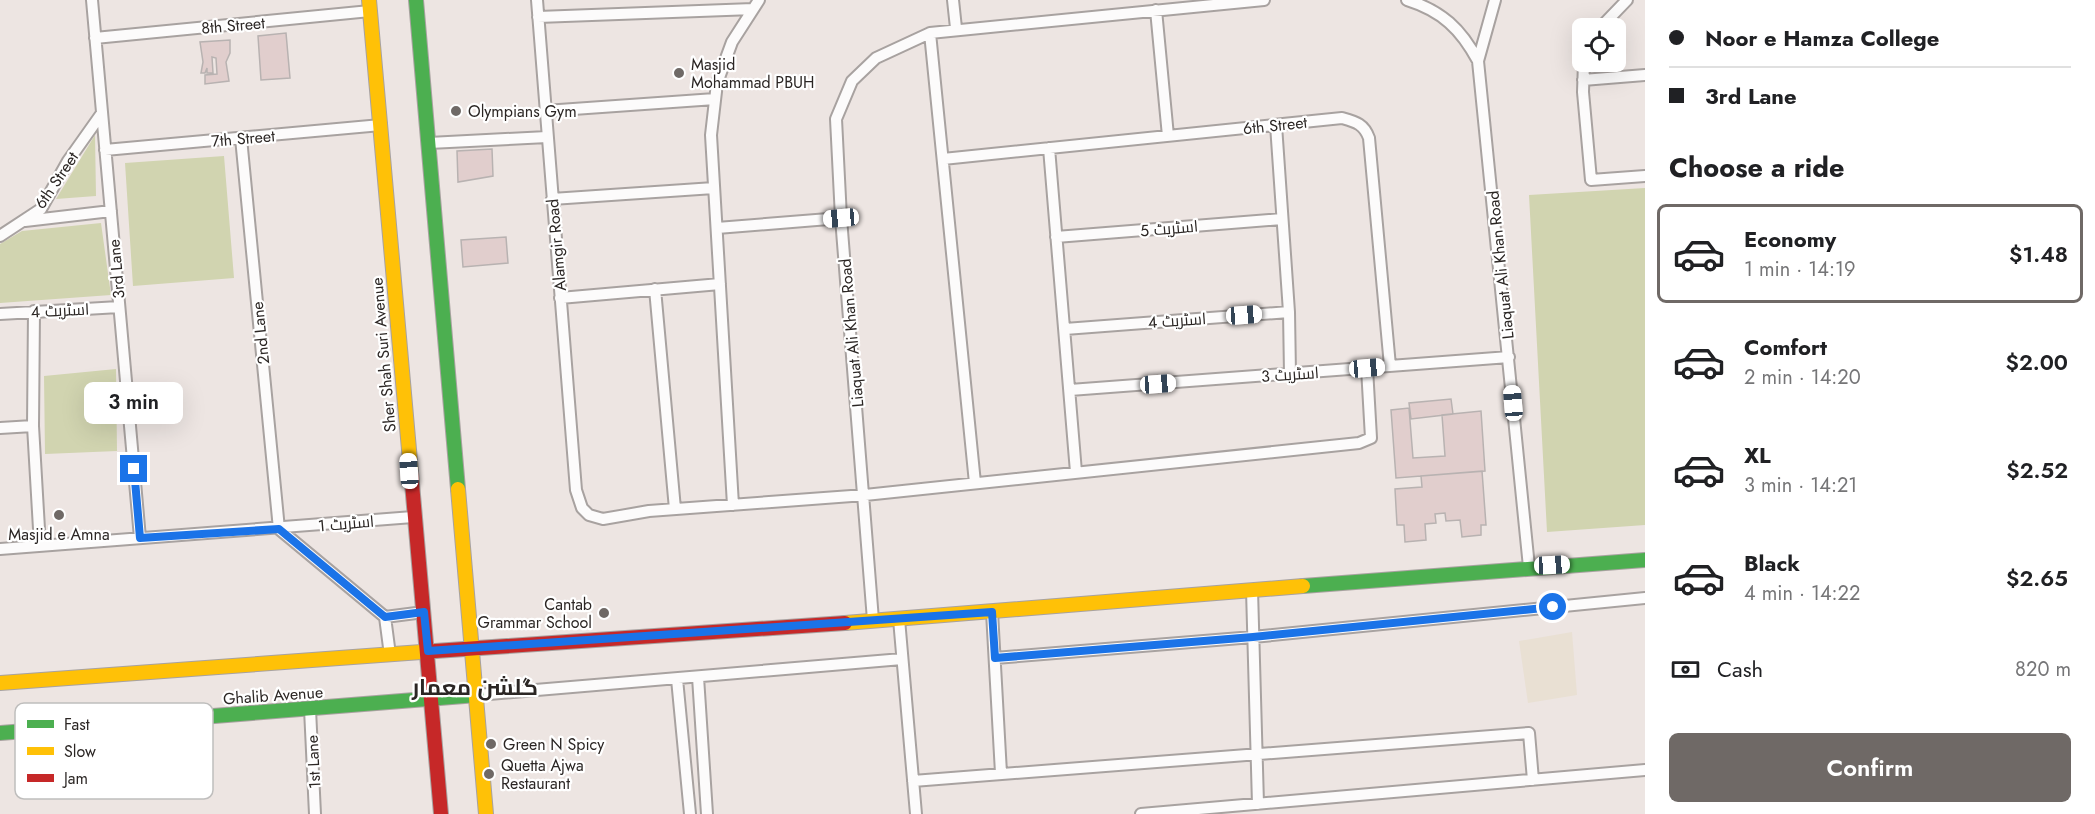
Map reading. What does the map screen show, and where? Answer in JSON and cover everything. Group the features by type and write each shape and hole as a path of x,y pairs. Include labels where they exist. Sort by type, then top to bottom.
{"street":[{"name":"3rd Lane","path":"92,0 140,538"},
{"path":"416,0 486,814"},
{"name":"Alamgir Road","path":"537,0 576,490 582,508 589,515 603,519 675,509"},
{"path":"952,0 956,28"},
{"name":"Liaquat Ali Khan Road","path":"873,620 865,495 841,218 836,119 852,81 876,58 930,33 956,28 1264,0"},
{"name":"Liaquat Ali Khan Road","path":"1407,0 1428,7 1451,21 1466,38 1478,60 1529,567"},
{"path":"1478,60 1495,0"},
{"path":"1610,18 1627,0"},
{"path":"538,17 756,5"},
{"path":"733,505 711,135 717,83 732,42 756,5"},
{"name":"8th Street","path":"95,38 370,6"},
{"name":"Sher Shah Suri Avenue","path":"370,6 413,517 428,651 441,814"},
{"path":"1156,10 1168,136"},
{"path":"930,33 975,483"},
{"path":"1583,72 1592,180 1645,176"},
{"path":"1583,80 1645,75"},
{"path":"545,111 715,99"},
{"name":"6th Street","path":"0,236 41,209 68,161 102,113"},
{"name":"6th Street","path":"943,159 1342,118 1365,128 1370,138 1390,366"},
{"name":"7th Street","path":"105,150 381,125"},
{"path":"1276,125 1289,312 1290,374"},
{"path":"429,143 547,137"},
{"name":"2nd Lane","path":"241,138 279,529"},
{"path":"1049,148 1076,472"},
{"path":"552,199 714,188"},
{"path":"22,222 111,211"},
{"path":"717,228 841,218"},
{"name":"اسٹریٹ 5","path":"1056,237 1282,219"},
{"path":"560,298 720,284"},
{"path":"655,289 675,509 865,495 1359,443 1371,438 1367,368"},
{"name":"اسٹریٹ 4","path":"0,314 119,307"},
{"path":"34,311 33,426 40,546"},
{"name":"اسٹریٹ 4","path":"1065,328 1289,312"},
{"name":"اسٹریٹ 3","path":"1070,390 1509,357"},
{"path":"0,428 33,426"},
{"name":"اسٹریٹ 1","path":"0,549 413,517"},
{"path":"279,529 385,617 390,655"},
{"name":"Ghalib Avenue","path":"0,683 428,651 899,620 1529,567 1645,560"},
{"path":"1252,590 1258,804"},
{"path":"995,658 1253,637 1645,598"},
{"path":"385,617 424,612"},
{"path":"992,612 1001,773"},
{"path":"899,620 916,814"},
{"path":"477,695 902,659"},
{"path":"698,677 707,814"},
{"path":"677,679 690,814"},
{"name":"Ghalib Avenue","path":"213,717 477,695"},
{"name":"1st Lane","path":"310,709 315,814"},
{"name":"Ghalib Avenue","path":"0,733 15,732"},
{"path":"913,781 1529,733 1533,780"},
{"path":"1141,814 1645,770"}],"shaded area":[{"path":"1572,632 1577,695 1528,703 1519,641"}],"green space":[{"path":"95,135 96,196 56,199"},
{"path":"224,156 234,278 133,286 125,163"},
{"path":"1645,188 1645,525 1547,532 1529,195"},
{"path":"101,223 111,295 0,303 0,244 22,231"},
{"path":"116,369 117,451 45,454 44,376"}],"building":[{"path":"286,33 290,78 261,80 258,36"},
{"path":"230,40 230,53 226,62 229,81 205,84 205,75 217,74 216,58 212,57 213,73 207,73 207,68 205,73 201,73 203,62 200,42"},
{"path":"492,149 493,176 458,182 457,151"},
{"path":"506,237 508,263 463,267 461,240"},
{"path":"1451,399 1453,414 1411,419 1409,403"},
{"path":"1409,408 1413,458 1445,456 1442,415 1481,411 1485,471 1396,478 1391,410"},
{"path":"1482,471 1486,525 1481,525 1481,535 1462,537 1460,520 1446,521 1445,513 1435,514 1436,523 1425,524 1426,540 1405,542 1404,525 1397,525 1395,489 1422,487 1421,476"}],"traffic: fast":[{"path":"416,0 458,489"},
{"path":"1303,586 1645,560"},
{"path":"213,716 477,695"},
{"path":"0,733 15,732"}],"traffic: slow":[{"path":"369,0 411,472"},
{"path":"458,489 486,814"},
{"path":"845,623 1303,586"},
{"path":"0,683 435,651"}],"traffic: jam":[{"path":"411,472 441,814"},
{"path":"435,651 845,623"}],"place":[{"name":"Masjid Mohammad PBUH","path":"679,73"},
{"name":"Olympians Gym","path":"456,111"},
{"name":"Masjid e Amna","path":"59,515"},
{"name":"Cantab Grammar School","path":"604,613"},
{"name":"Green N Spicy","path":"491,744"},
{"name":"Quetta Ajwa Restaurant","path":"489,774"}],"district":[{"name":"گلشن معمار","path":"475,687"}],"route":[{"path":"134,469 140,538 279,529 385,617 424,612 428,651 992,612 995,658 1253,637 1553,607"}]}
